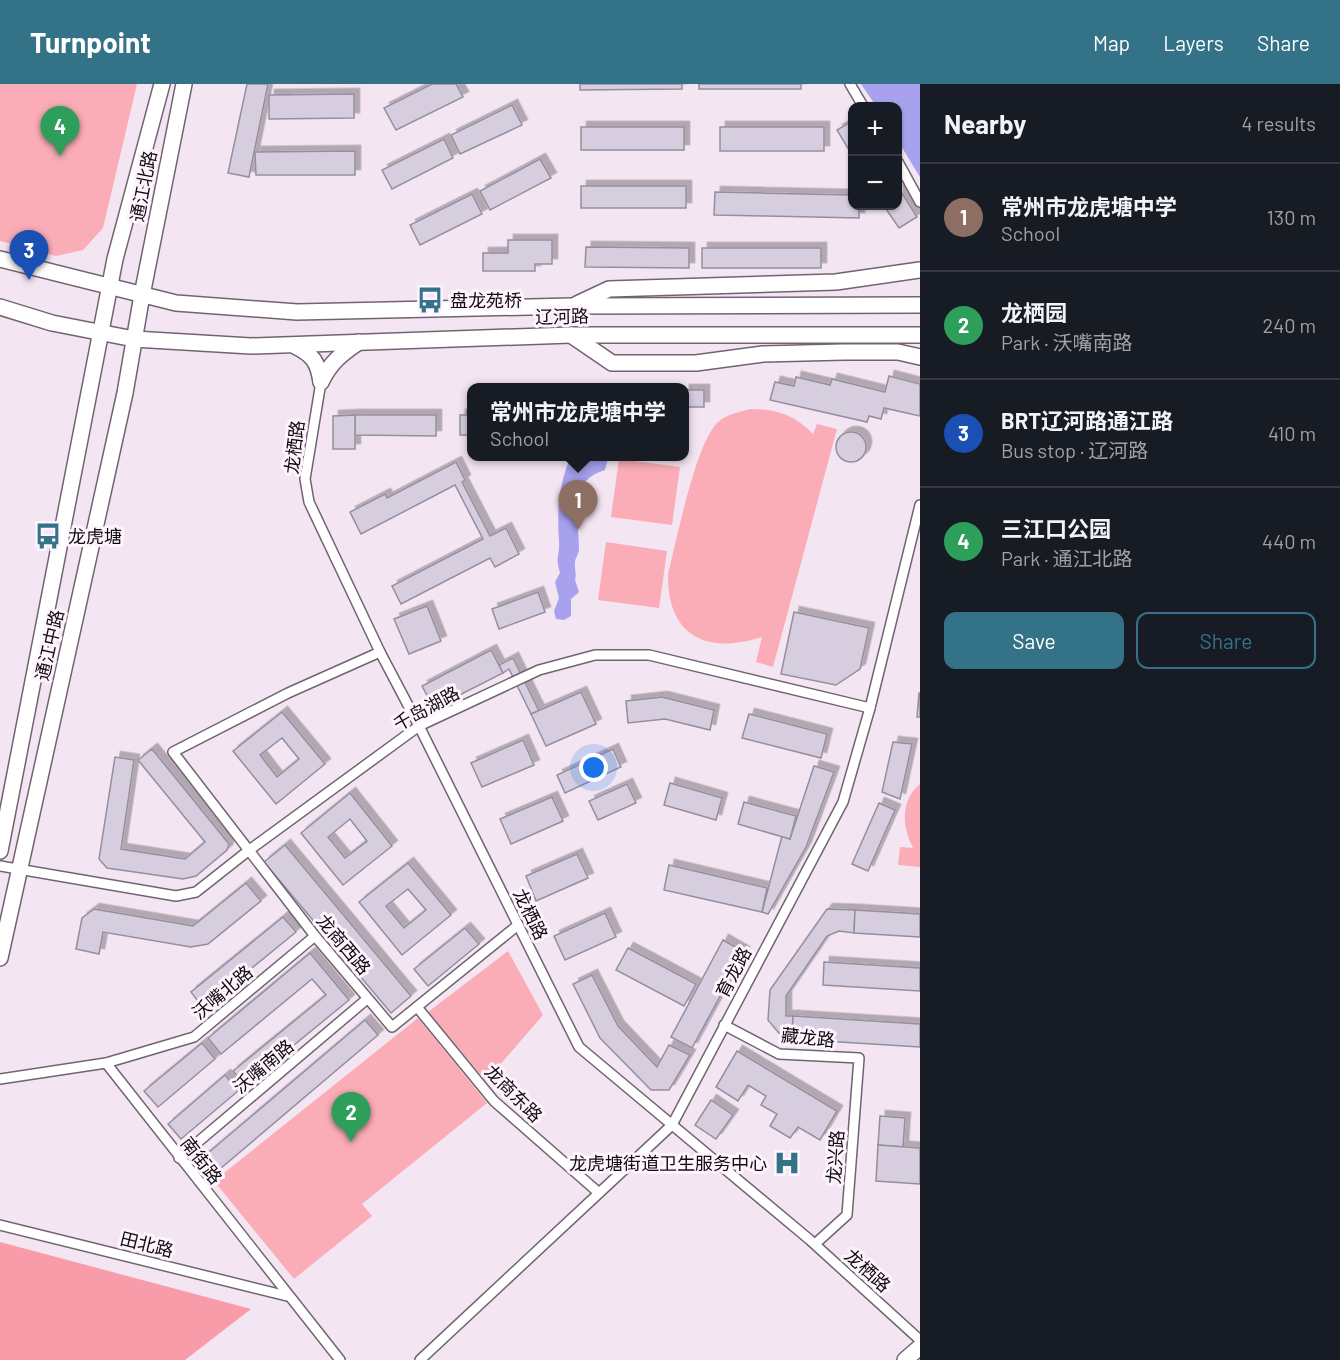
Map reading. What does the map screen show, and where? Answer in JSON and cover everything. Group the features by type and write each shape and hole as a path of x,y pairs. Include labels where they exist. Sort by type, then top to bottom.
{"main road":[{"name":"通江北路","path":"102,334 136,173 162,84"},
{"name":"通江北路","path":"134,339 184,84"},
{"path":"0,259 111,288"},
{"path":"573,306 609,289 836,282 920,270"},
{"name":"辽河路","path":"111,288 176,303 297,312 573,306 920,305"},
{"path":"0,307 102,334"},
{"name":"辽河路","path":"102,334 134,339 240,346 571,335 920,335"},
{"name":"通江中路","path":"0,851 102,334"},
{"path":"571,335 612,363 696,363 763,354 844,352 898,352 920,357"},
{"name":"通江中路","path":"0,958 125,393 134,339"},
{"path":"321,382 329,366 359,342"},
{"path":"292,345 311,354 319,365 321,382"},
{"path":"905,1360 920,1347"}],"street":[{"path":"850,84 861,102"},
{"path":"902,171 920,202"},
{"name":"龙栖路","path":"321,382 304,479 309,502 380,652 579,1047 815,1244 920,1340"},
{"name":"育龙路","path":"420,1360 672,1125 843,802 870,708 920,505"},
{"name":"龙商西路","path":"380,652 288,693 173,752 315,936 392,1028 518,925"},
{"name":"千岛湖路","path":"0,866 176,896 196,892 248,850 419,726 539,670 595,655 649,655 870,708"},
{"name":"沃嘴北路","path":"106,1063 194,1037 315,936"},
{"name":"沃嘴南路","path":"179,1158 368,999"},
{"name":"龙商东路","path":"417,1007 494,1101 599,1193"},
{"name":"藏龙路","path":"724,1025 779,1054 859,1058"},
{"name":"龙兴路","path":"815,1244 847,1215 859,1058"},
{"path":"0,1079 106,1063"},
{"name":"南街路","path":"106,1063 287,1296 340,1360"},
{"name":"田北路","path":"0,1225 287,1296"}],"shaded area":[{"path":"0,84 137,84 103,228 83,250 56,256 0,241"},
{"path":"861,84 920,84 920,177 902,148 902,102 873,102"},
{"path":"751,409 785,414 813,434 817,424 837,429 773,667 756,662 762,637 742,642 724,643 707,641 694,636 674,613 669,595 668,574 701,451 717,423 724,417"},
{"path":"569,461 607,461 605,470 584,483 577,502 579,549 575,560 575,580 579,592 571,599 571,616 564,620 556,619 554,611 559,598 555,582 560,573 558,511"},
{"path":"619,461 680,467 672,525 611,517"},
{"path":"606,542 667,551 659,608 598,600"},
{"path":"920,784 920,867 898,865 900,847 913,848 905,823 905,814 909,798"},
{"path":"508,951 543,1015 486,1081 428,1012"},
{"path":"418,1018 487,1103 362,1204 372,1216 294,1279 214,1181"},
{"path":"0,1242 251,1309 185,1360 0,1360"}],"building":[{"path":"247,84 268,84 249,177 228,173"},
{"path":"432,84 456,84 463,97 396,130 384,108"},
{"path":"580,84 682,84 682,89 580,90"},
{"path":"699,84 801,84 801,89 699,89"},
{"path":"354,94 354,118 269,119 269,95"},
{"path":"512,105 522,125 460,154 451,135"},
{"path":"848,123 848,148 837,130"},
{"path":"581,127 684,127 684,150 581,150"},
{"path":"720,127 824,127 824,151 720,151"},
{"path":"444,139 453,158 392,189 382,170"},
{"path":"355,151 355,175 256,175 255,152"},
{"path":"540,159 551,178 490,210 480,191"},
{"path":"581,186 686,186 686,208 581,208"},
{"path":"715,192 848,195 848,210 859,210 859,218 714,215"},
{"path":"902,193 917,217 899,228 887,210 902,210"},
{"path":"472,194 482,214 420,245 410,225"},
{"path":"508,240 552,240 552,264 535,264 535,271 483,271 483,253 508,253"},
{"path":"586,247 689,248 689,268 585,267"},
{"path":"702,248 821,248 821,268 702,268"},
{"path":"889,376 920,384 920,416 884,408 881,419 869,416 867,422 770,400 775,382 794,386 796,377 830,385 832,379 885,392"},
{"path":"689,390 704,390 704,407 689,407"},
{"path":"355,415 436,415 436,436 355,435"},
{"path":"355,415 355,449 333,449 333,416"},
{"path":"460,415 467,415 467,435 460,435"},
{"path":"851,432 857,433 865,441 865,453 857,461 851,462 845,461 837,453 836,447 837,441 845,433"},
{"path":"456,462 465,480 462,482 490,536 506,528 519,554 495,567 490,558 401,604 392,586 483,539 455,485 361,534 350,512 385,494 387,498"},
{"path":"538,592 545,612 499,629 492,609"},
{"path":"427,606 441,641 409,654 394,619"},
{"path":"794,612 869,628 860,669 836,685 781,674"},
{"path":"491,650 503,673 434,708 422,686"},
{"path":"513,658 539,711 531,714 509,669 503,673 499,665"},
{"path":"581,692 596,724 546,746 531,714"},
{"path":"919,693 920,717 917,717"},
{"path":"662,697 714,710 710,730 665,719 628,723 626,701"},
{"path":"282,712 325,764 276,804 233,751","holes":["282,738 299,759 277,777 260,755"]},
{"path":"749,714 827,734 821,758 742,738"},
{"path":"523,740 534,765 482,787 471,763"},
{"path":"893,742 912,744 900,799 882,792"},
{"path":"152,749 229,844 227,850 196,876 183,879 107,868 99,859 115,757 134,760 121,849 185,859 205,842 138,760"},
{"path":"613,749 621,767 565,793 557,775"},
{"path":"814,766 834,772 806,847 768,914 762,912 782,836 790,839"},
{"path":"670,783 722,798 716,820 664,805"},
{"path":"627,784 636,803 598,820 589,801"},
{"path":"350,793 392,846 343,885 301,833","holes":["350,819 367,841 345,858 328,837"]},
{"path":"552,797 563,821 511,844 500,819"},
{"path":"744,802 796,816 790,839 738,824"},
{"path":"879,803 895,810 868,871 852,864"},
{"path":"285,845 411,996 391,1013 264,862"},
{"path":"577,854 588,878 536,901 526,876"},
{"path":"408,863 451,915 402,955 359,902","holes":["408,889 426,910 404,928 386,906"]},
{"path":"669,865 767,888 762,912 664,890"},
{"path":"246,883 261,901 208,944 191,947 103,932 99,954 76,949 82,918 94,909 193,926"},
{"path":"827,909 855,910 854,933 839,931 827,936 786,996 786,1016 793,1016 792,1039 784,1039 768,1020 770,990"},
{"path":"855,910 920,914 920,937 854,933"},
{"path":"605,913 616,937 565,960 554,936"},
{"path":"283,917 296,932 203,1008 191,992"},
{"path":"465,928 479,944 428,986 414,969"},
{"path":"723,940 744,952 692,1048 671,1037"},
{"path":"628,948 696,984 684,1006 616,970"},
{"path":"310,953 349,1000 245,1085 233,1071 326,995 312,979 221,1054 208,1038"},
{"path":"824,962 920,968 920,991 823,985"},
{"path":"592,975 618,1026 657,1067 669,1045 690,1055 669,1090 651,1090 600,1038 573,984"},
{"path":"793,1016 920,1024 920,1047 792,1039"},
{"path":"365,1020 378,1035 214,1174 201,1159"},
{"path":"202,1043 215,1059 158,1107 144,1091"},
{"path":"737,1051 837,1111 820,1140 798,1127 790,1138 770,1126 777,1114 761,1105 766,1096 748,1085 738,1101 716,1087"},
{"path":"225,1075 238,1091 181,1139 168,1124"},
{"path":"711,1100 733,1115 716,1139 695,1125"},
{"path":"880,1116 905,1118 903,1147 878,1145"},
{"path":"878,1145 920,1148 920,1184 876,1181"}],"place":[{"name":"三江口公园","path":"60,156"},
{"name":"BRT辽河路通江路","path":"29,280"},
{"name":"盘龙苑桥","path":"430,300"},
{"name":"常州市龙虎塘中学","path":"578,530"},
{"name":"龙虎塘","path":"48,536"},
{"name":"龙栖园","path":"351,1142"},
{"name":"龙虎塘街道卫生服务中心","path":"787,1163"}]}
